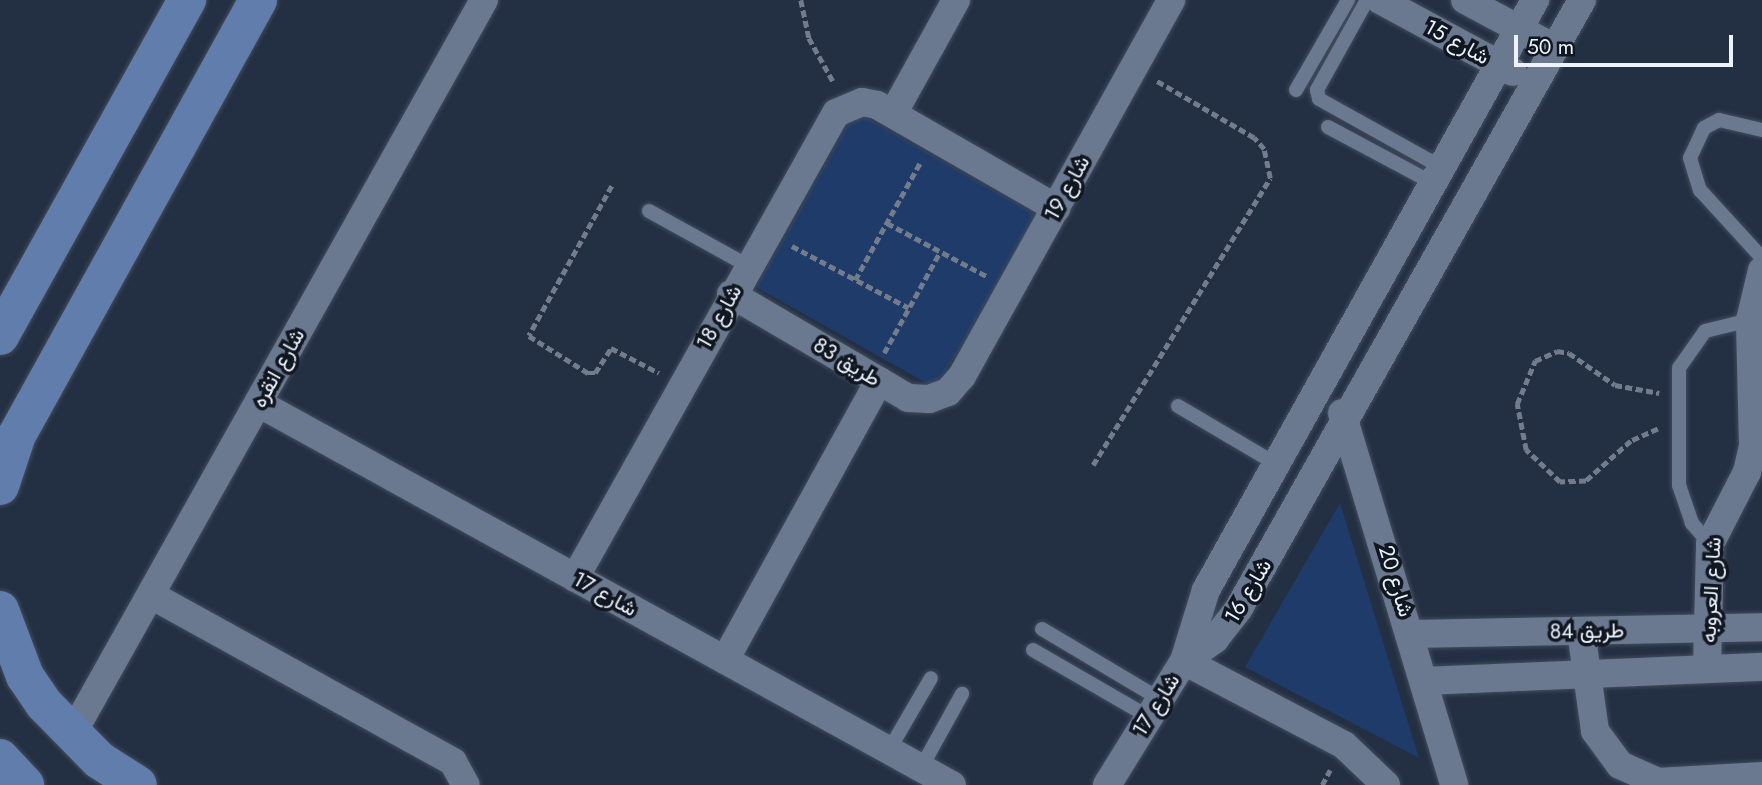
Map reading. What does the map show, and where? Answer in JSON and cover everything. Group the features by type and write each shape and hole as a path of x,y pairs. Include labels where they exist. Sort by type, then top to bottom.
{"street":[{"path":"0,336 187,0"},
{"path":"0,486 17,435 258,0"},
{"name":"شارع انقره","path":"71,736 485,0"},
{"path":"894,112 956,0"},
{"name":"شارع 19","path":"962,376 1171,0"},
{"name":"شارع 15","path":"1380,0 1535,84"},
{"name":"شارع 15","path":"1465,0 1555,48"},
{"name":"شارع 16","path":"1184,661 1199,606 1535,0"},
{"name":"شارع 16","path":"1184,661 1228,625 1347,421 1582,0"},
{"path":"848,107 862,102 894,112 1056,208"},
{"name":"شارع 18","path":"575,578 827,122 848,107"},
{"name":"شارع العروبه","path":"1707,669 1710,544 1751,483 1753,446 1749,320 1762,270"},
{"name":"طريق 83","path":"732,294 908,398 929,399 948,391 962,376"},
{"path":"725,660 875,378"},
{"path":"1311,402 1337,407 1347,421"},
{"name":"شارع 17","path":"258,403 952,785"},
{"name":"شارع 20","path":"1347,421 1412,634 1454,785"},
{"path":"150,595 453,762 466,785"},
{"path":"0,610 25,676 71,736 138,785"},
{"name":"طريق 84","path":"1412,634 1762,627"},
{"path":"1581,631 1595,731 1605,750 1638,776 1658,782 1762,776"},
{"path":"1184,661 1344,745 1386,785"},
{"name":"شارع 17","path":"1107,785 1184,661"},
{"name":"طريق 84","path":"1425,681 1762,667"},
{"path":"0,758 25,785"}],"lane":[{"path":"1296,90 1348,0"},
{"path":"1367,0 1317,90 1319,99 1437,175"},
{"path":"1762,130 1719,120 1704,128 1690,158 1700,190 1762,258"},
{"path":"1328,127 1437,175"},
{"path":"649,211 747,265"},
{"path":"1710,544 1682,498 1679,368 1694,341 1719,324 1749,320"},
{"path":"1178,406 1276,464"},
{"path":"1042,629 1154,708"},
{"path":"1032,650 1154,708"},
{"path":"889,750 930,678"},
{"path":"920,768 962,694"}],"path":[{"path":"801,0 809,38 848,107"},
{"path":"1093,465 1270,178 1264,149 1254,138 1134,69"},
{"path":"855,280 935,136"},
{"path":"611,186 529,336 590,374 611,348 681,385"},
{"path":"887,223 1011,289"},
{"path":"765,232 909,309"},
{"path":"875,378 940,252"},
{"path":"1679,391 1647,393 1615,385 1569,353 1557,351 1535,361 1517,404 1520,435 1535,463 1560,482 1573,484 1598,474 1631,441 1679,425"}],"shaded area":[{"path":"855,111 1043,218 935,388 756,287"},
{"path":"1340,503 1419,758 1245,667"}]}
